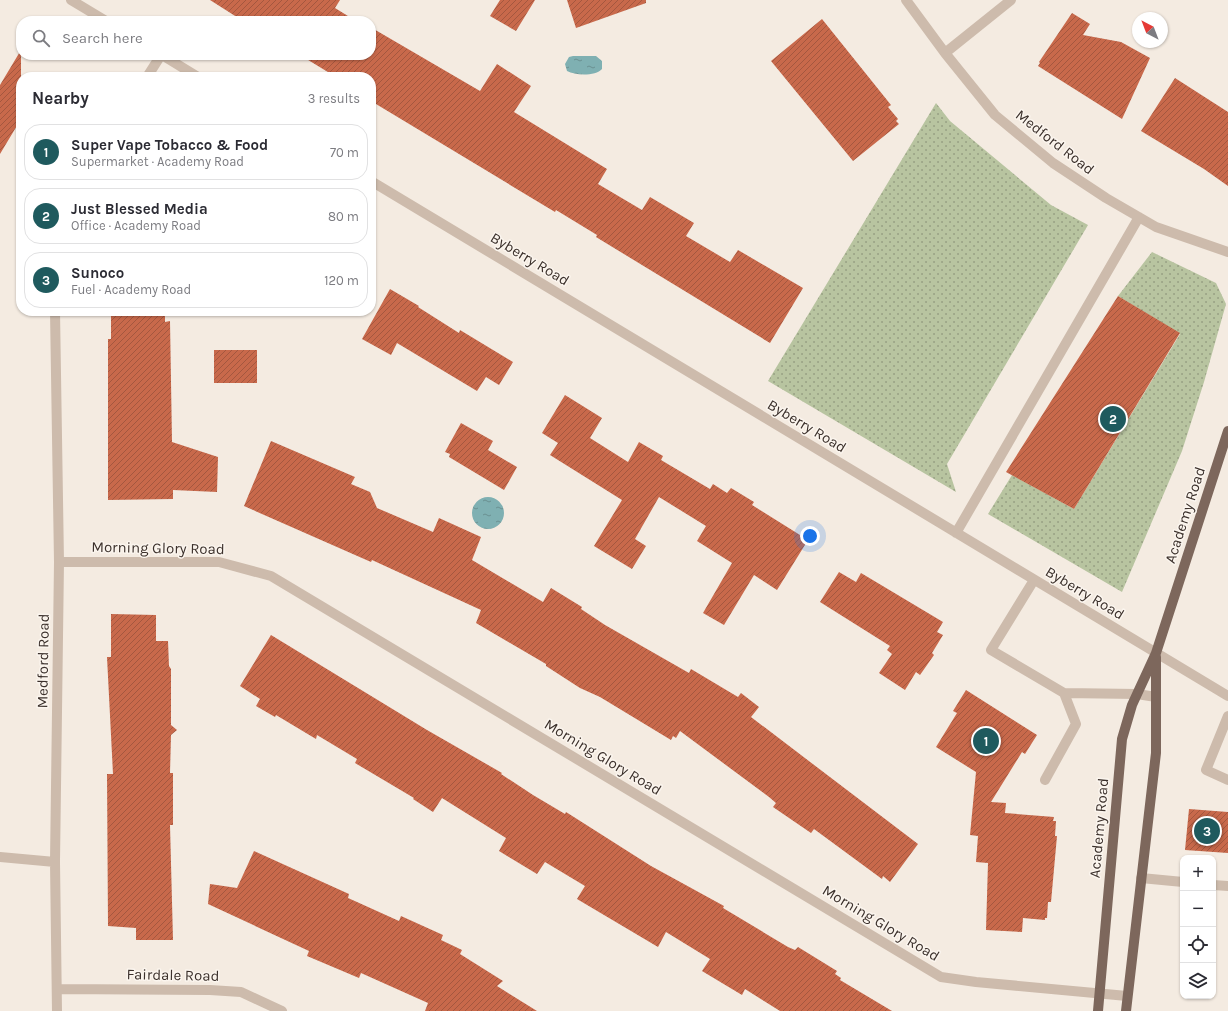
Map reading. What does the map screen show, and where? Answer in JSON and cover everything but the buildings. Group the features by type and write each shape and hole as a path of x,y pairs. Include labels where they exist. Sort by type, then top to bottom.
{"main road":[{"name":"Academy Road","path":"1098,1011 1122,739 1137,694 1156,653 1228,431"},
{"name":"Academy Road","path":"1126,1011 1156,753 1156,653"}],"street":[{"path":"71,0 98,16"},
{"name":"Medford Road","path":"906,0 945,53 995,114 1053,164 1106,198 1156,227 1228,252"},
{"path":"945,53 1011,0"},
{"path":"151,72 158,60"},
{"path":"169,60 190,72"},
{"name":"Byberry Road","path":"376,184 1228,696"},
{"path":"956,533 1139,217"},
{"name":"Medford Road","path":"54,316 59,562 55,862 58,989 57,1011"},
{"name":"Morning Glory Road","path":"59,562 219,562 272,576 941,977 976,982 1128,996"},
{"path":"1034,580 991,650 1064,693 1137,694 1156,697"},
{"path":"1045,780 1076,724 1064,693"},
{"path":"1228,716 1206,770 1228,780"},
{"path":"0,857 55,862"},
{"path":"1141,878 1180,882"},
{"path":"1216,885 1228,886"},
{"name":"Fairdale Road","path":"58,989 210,990 241,992 282,1011"}],"green space":[{"path":"936,103 950,121 1051,205 1088,225 947,464 956,492 768,381"},
{"path":"1152,252 1216,283 1226,304 1204,382 1182,451 1122,592 988,514 1012,475 1074,509 1180,334 1118,296"}],"water":[{"path":"596,56 602,61 602,69 591,74 571,73 567,71 565,64 569,57"},
{"path":"488,497 497,500 501,504 504,513 501,522 497,526 488,529 479,526 475,522 472,513 475,504 479,500"}],"place":[{"name":"Just Blessed Media","path":"1113,419"},
{"name":"Super Vape Tobacco & Food","path":"986,741"},
{"name":"Sunoco","path":"1207,831"}]}
